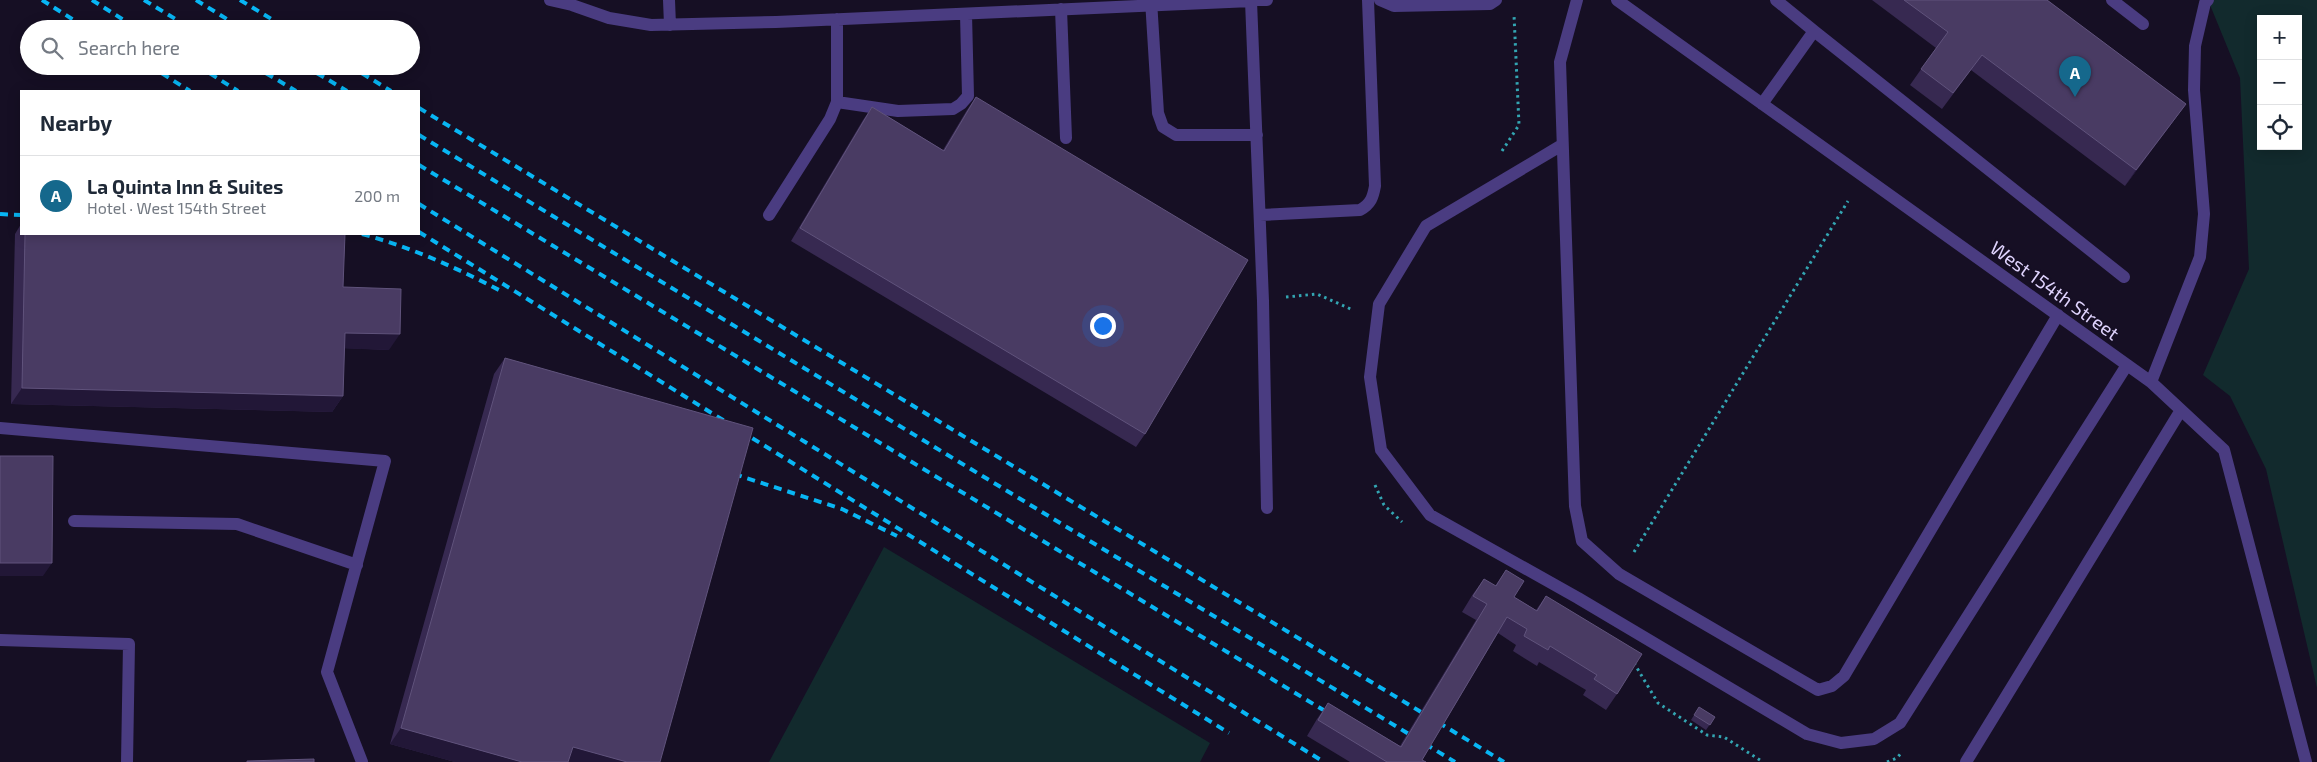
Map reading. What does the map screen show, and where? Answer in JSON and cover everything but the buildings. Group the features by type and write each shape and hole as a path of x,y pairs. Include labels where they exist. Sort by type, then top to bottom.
{"street":[{"path":"550,0 572,5 609,18 650,25 966,14 1152,3 1267,0"},
{"path":"669,0 670,25"},
{"path":"1251,0 1260,215 1267,508"},
{"path":"1260,215 1360,210 1368,206 1373,197 1375,186 1368,0"},
{"path":"1380,0 1394,6 1490,4 1496,0"},
{"path":"1577,0 1560,62 1575,506 1582,542 1619,574 1818,690 1832,686 1844,676 2058,315"},
{"name":"West 154th Street","path":"1617,0 2151,382 2224,450 2306,762"},
{"path":"1776,0 2124,277"},
{"path":"2112,0 2144,24"},
{"path":"2151,382 2200,257 2204,214 2194,81 2195,46 2205,3 2208,0"},
{"path":"1152,3 1158,113 1163,127 1176,135 1257,135"},
{"path":"1061,9 1066,138"},
{"path":"837,102 898,110 952,109 961,104 968,96 966,14"},
{"path":"769,214 830,118 837,102 837,19"},
{"path":"1762,104 1814,32"},
{"path":"1562,145 1426,226 1379,304 1370,377 1381,450 1430,515 1578,598 1807,734 1841,744 1874,739 1900,723 2127,365"},
{"path":"1966,762 2181,410"},
{"path":"0,428 385,461 327,672 362,762"},
{"path":"74,520 237,524 357,564"},
{"path":"0,640 129,644 127,762"}],"path":[{"path":"1496,154 1504,150 1519,125 1514,15"},
{"path":"1634,552 1848,201"},
{"path":"1285,297 1317,294 1359,313"},
{"path":"1372,480 1384,505 1404,524"},
{"path":"1628,659 1635,664 1658,703 1707,735 1724,737 1763,762"}],"green space":[{"path":"2208,0 2317,0 2317,688 2266,469 2230,396 2203,375 2249,269 2240,78"},
{"path":"884,547 1210,743 1200,762 769,762"}],"railway":[{"path":"42,0 74,20"},
{"path":"92,0 124,20"},
{"path":"144,0 177,20"},
{"path":"196,0 228,20"},
{"path":"240,0 273,20"},
{"path":"164,75 188,90"},
{"path":"212,75 236,90"},
{"path":"269,75 294,90"},
{"path":"320,75 345,90"},
{"path":"365,75 389,90"},
{"path":"420,109 1504,762"},
{"path":"420,136 1455,762"},
{"path":"420,166 1335,717"},
{"path":"420,205 1324,762"},
{"path":"0,214 20,215"},
{"path":"420,233 1229,733"},
{"path":"365,235 432,258 499,290"},
{"path":"734,474 842,509 897,536"}],"place":[{"name":"La Quinta Inn & Suites","path":"2075,97"}]}
